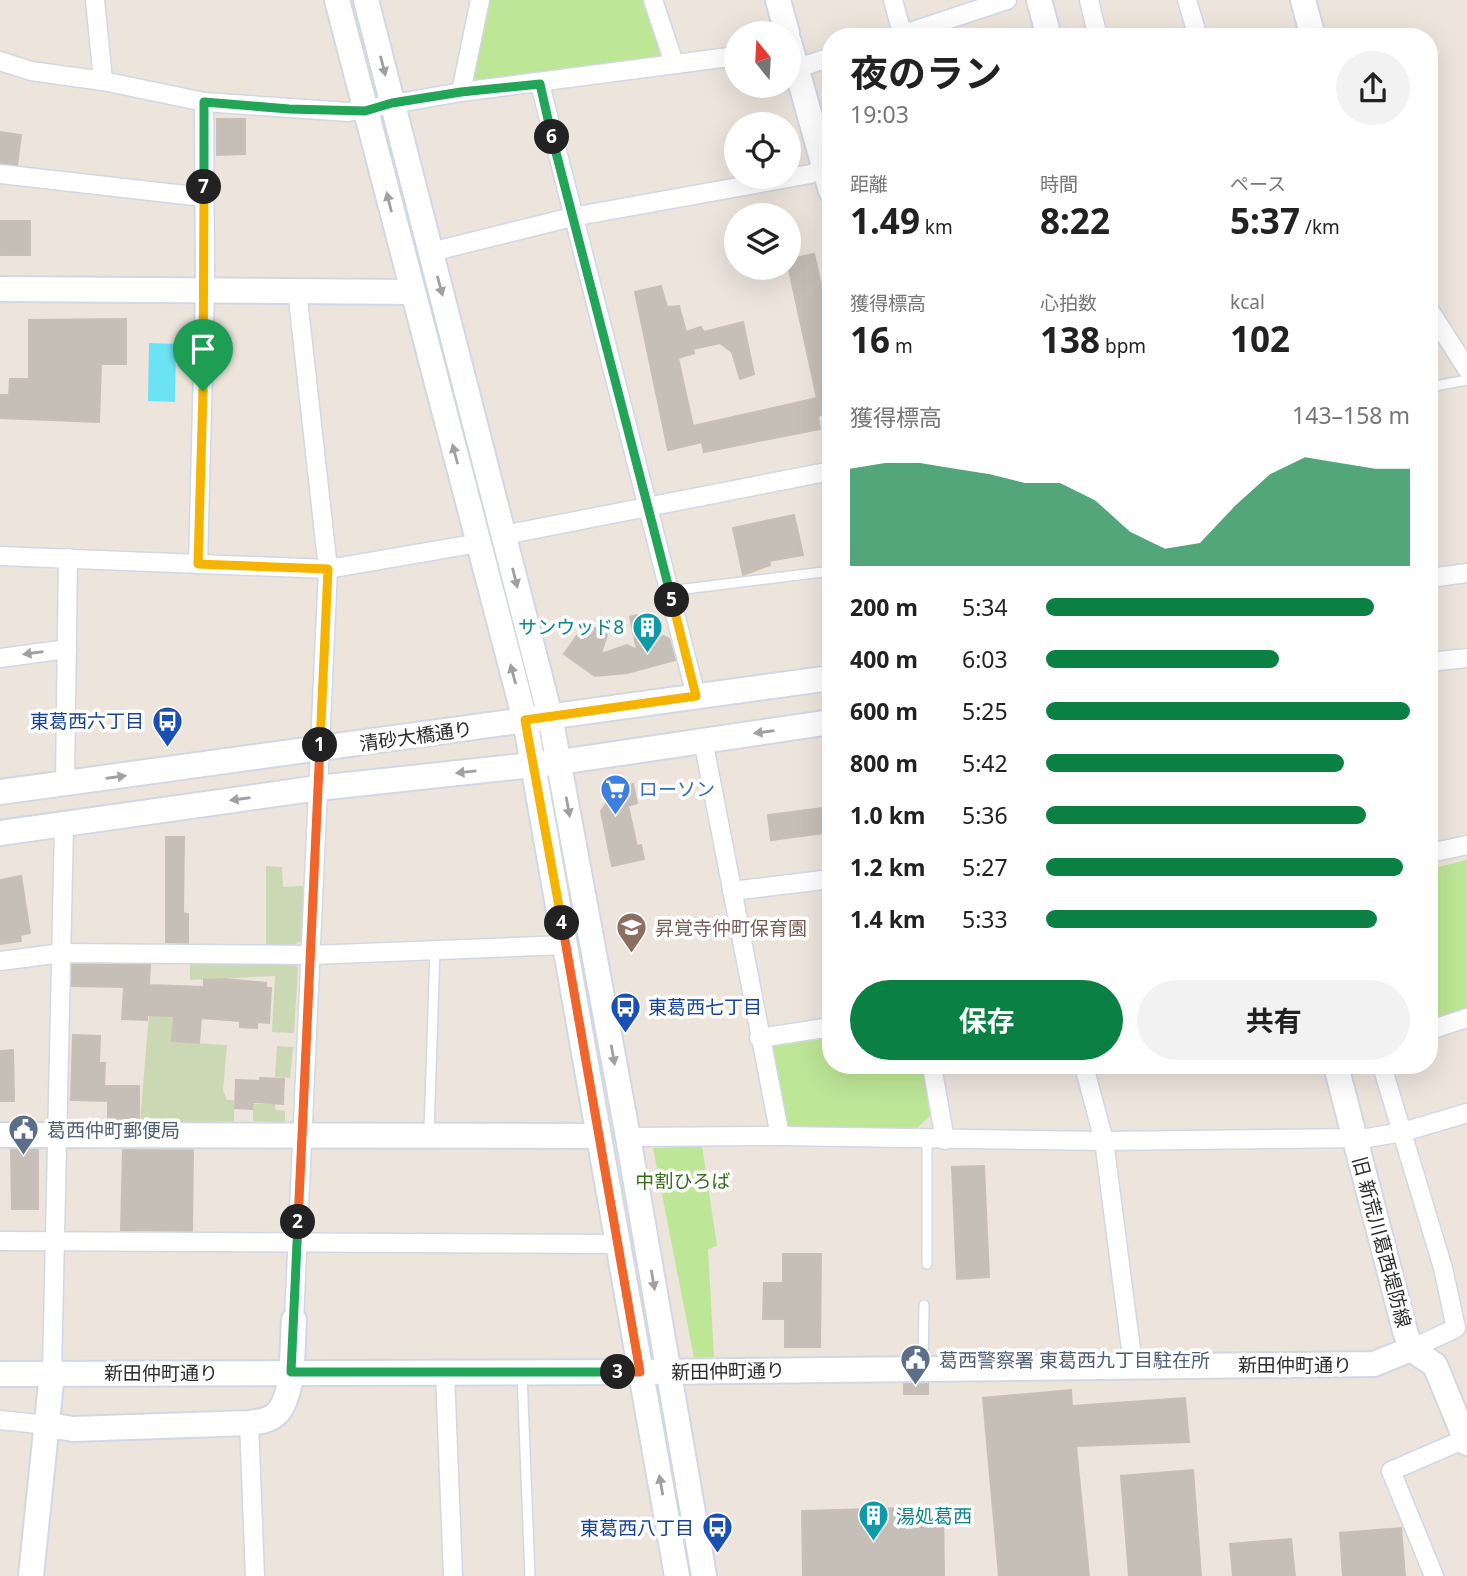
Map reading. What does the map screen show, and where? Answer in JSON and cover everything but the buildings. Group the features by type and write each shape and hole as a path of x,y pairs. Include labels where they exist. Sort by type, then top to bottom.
{"street":[{"path":"95,0 103,80"},
{"path":"337,0 525,720 677,1576"},
{"path":"366,0 551,716 704,1576"},
{"path":"461,92 480,0"},
{"path":"653,0 674,63"},
{"path":"778,0 784,21"},
{"path":"893,0 898,28"},
{"path":"924,28 1007,0"},
{"path":"1039,0 1047,28"},
{"path":"1089,0 1096,28"},
{"path":"1187,0 1195,28"},
{"path":"1303,0 1311,28"},
{"path":"802,50 822,55"},
{"path":"0,61 31,71 103,80 204,102 289,109 365,111 392,103 461,92 540,84 724,57"},
{"path":"540,84 696,696"},
{"path":"802,87 822,158"},
{"path":"198,564 205,289 204,102"},
{"path":"0,174 204,197"},
{"path":"431,252 572,217 810,174 822,178"},
{"path":"0,289 412,292"},
{"path":"0,1420 73,1429 249,1423 275,1415 284,1401 291,1372 294,1320 328,569 297,290"},
{"path":"1438,324 1467,369"},
{"path":"505,535 646,505 822,473"},
{"path":"0,556 328,569 479,543"},
{"path":"65,783 68,558"},
{"path":"1438,577 1467,573"},
{"path":"0,658 67,649"},
{"path":"1438,661 1467,658"},
{"name":"清砂大橋通り","path":"0,792 822,679"},
{"name":"清砂大橋通り","path":"0,833 318,788 560,762 822,723"},
{"path":"703,740 780,1136"},
{"path":"31,1576 52,1373 64,825"},
{"path":"1438,851 1467,845"},
{"path":"732,891 822,880"},
{"path":"0,961 62,953 311,955 566,945"},
{"path":"1438,1027 1467,1018"},
{"path":"759,1038 822,1028"},
{"path":"933,1074 945,1140"},
{"path":"1086,1074 1104,1142 1133,1365"},
{"name":"旧 新荒川葛西堤防線","path":"1338,1074 1411,1349 1434,1365 1466,1441"},
{"path":"1385,1074 1443,1268 1456,1328 1437,1340 1411,1349"},
{"path":"628,1137 780,1136 1104,1142 1355,1138 1403,1132 1467,1113"},
{"path":"0,1135 599,1136"},
{"path":"0,1241 619,1244"},
{"name":"新田仲町通り","path":"0,1374 668,1372 923,1367 1374,1364 1411,1349"},
{"path":"444,1373 453,1576"},
{"path":"249,1423 255,1576"},
{"path":"1434,1576 1391,1471 1466,1441"}],"lane":[{"path":"1438,385 1467,380"},
{"path":"670,591 822,572"},
{"path":"429,1136 435,949"},
{"path":"927,1140 927,1264"},
{"path":"923,1367 924,1305"},
{"path":"522,1372 530,1576"}],"green space":[{"path":"487,0 648,0 667,57 472,86"},
{"path":"1467,860 1467,1009 1438,1018 1438,867"},
{"path":"266,866 282,867 283,887 304,886 301,941 292,946 266,945"},
{"path":"190,963 295,964 298,967 294,1033 272,1032 275,976 190,980"},
{"path":"149,1015 173,1016 172,1042 227,1045 223,1090 227,1100 234,1100 234,1122 140,1122"},
{"path":"822,1032 822,1074 924,1074 932,1114 915,1130 784,1127 769,1044"},
{"path":"277,1046 293,1047 290,1078 275,1077"},
{"path":"253,1104 275,1104 275,1110 285,1111 285,1122 253,1121"},
{"name":"中割ひろば","path":"702,1146 717,1246 708,1249 714,1357 694,1358 653,1148"}],"water":[{"path":"149,343 176,344 175,402 148,401"}],"place":[{"name":"サンウッド8","path":"647,654"},
{"name":"東葛西六丁目","path":"167,748"},
{"name":"ローソン","path":"616,816"},
{"name":"昇覚寺仲町保育園","path":"632,955"},
{"name":"東葛西七丁目","path":"625,1034"},
{"name":"葛西仲町郵便局","path":"24,1157"},
{"name":"葛西警察署 東葛西九丁目駐在所","path":"916,1387"},
{"name":"湯処葛西","path":"873,1543"},
{"name":"東葛西八丁目","path":"717,1555"}],"route":[{"path":"540,84 696,696 525,720 640,1372 291,1372 328,569 198,564 203,391 204,102 348,112 461,92 540,84"}]}
